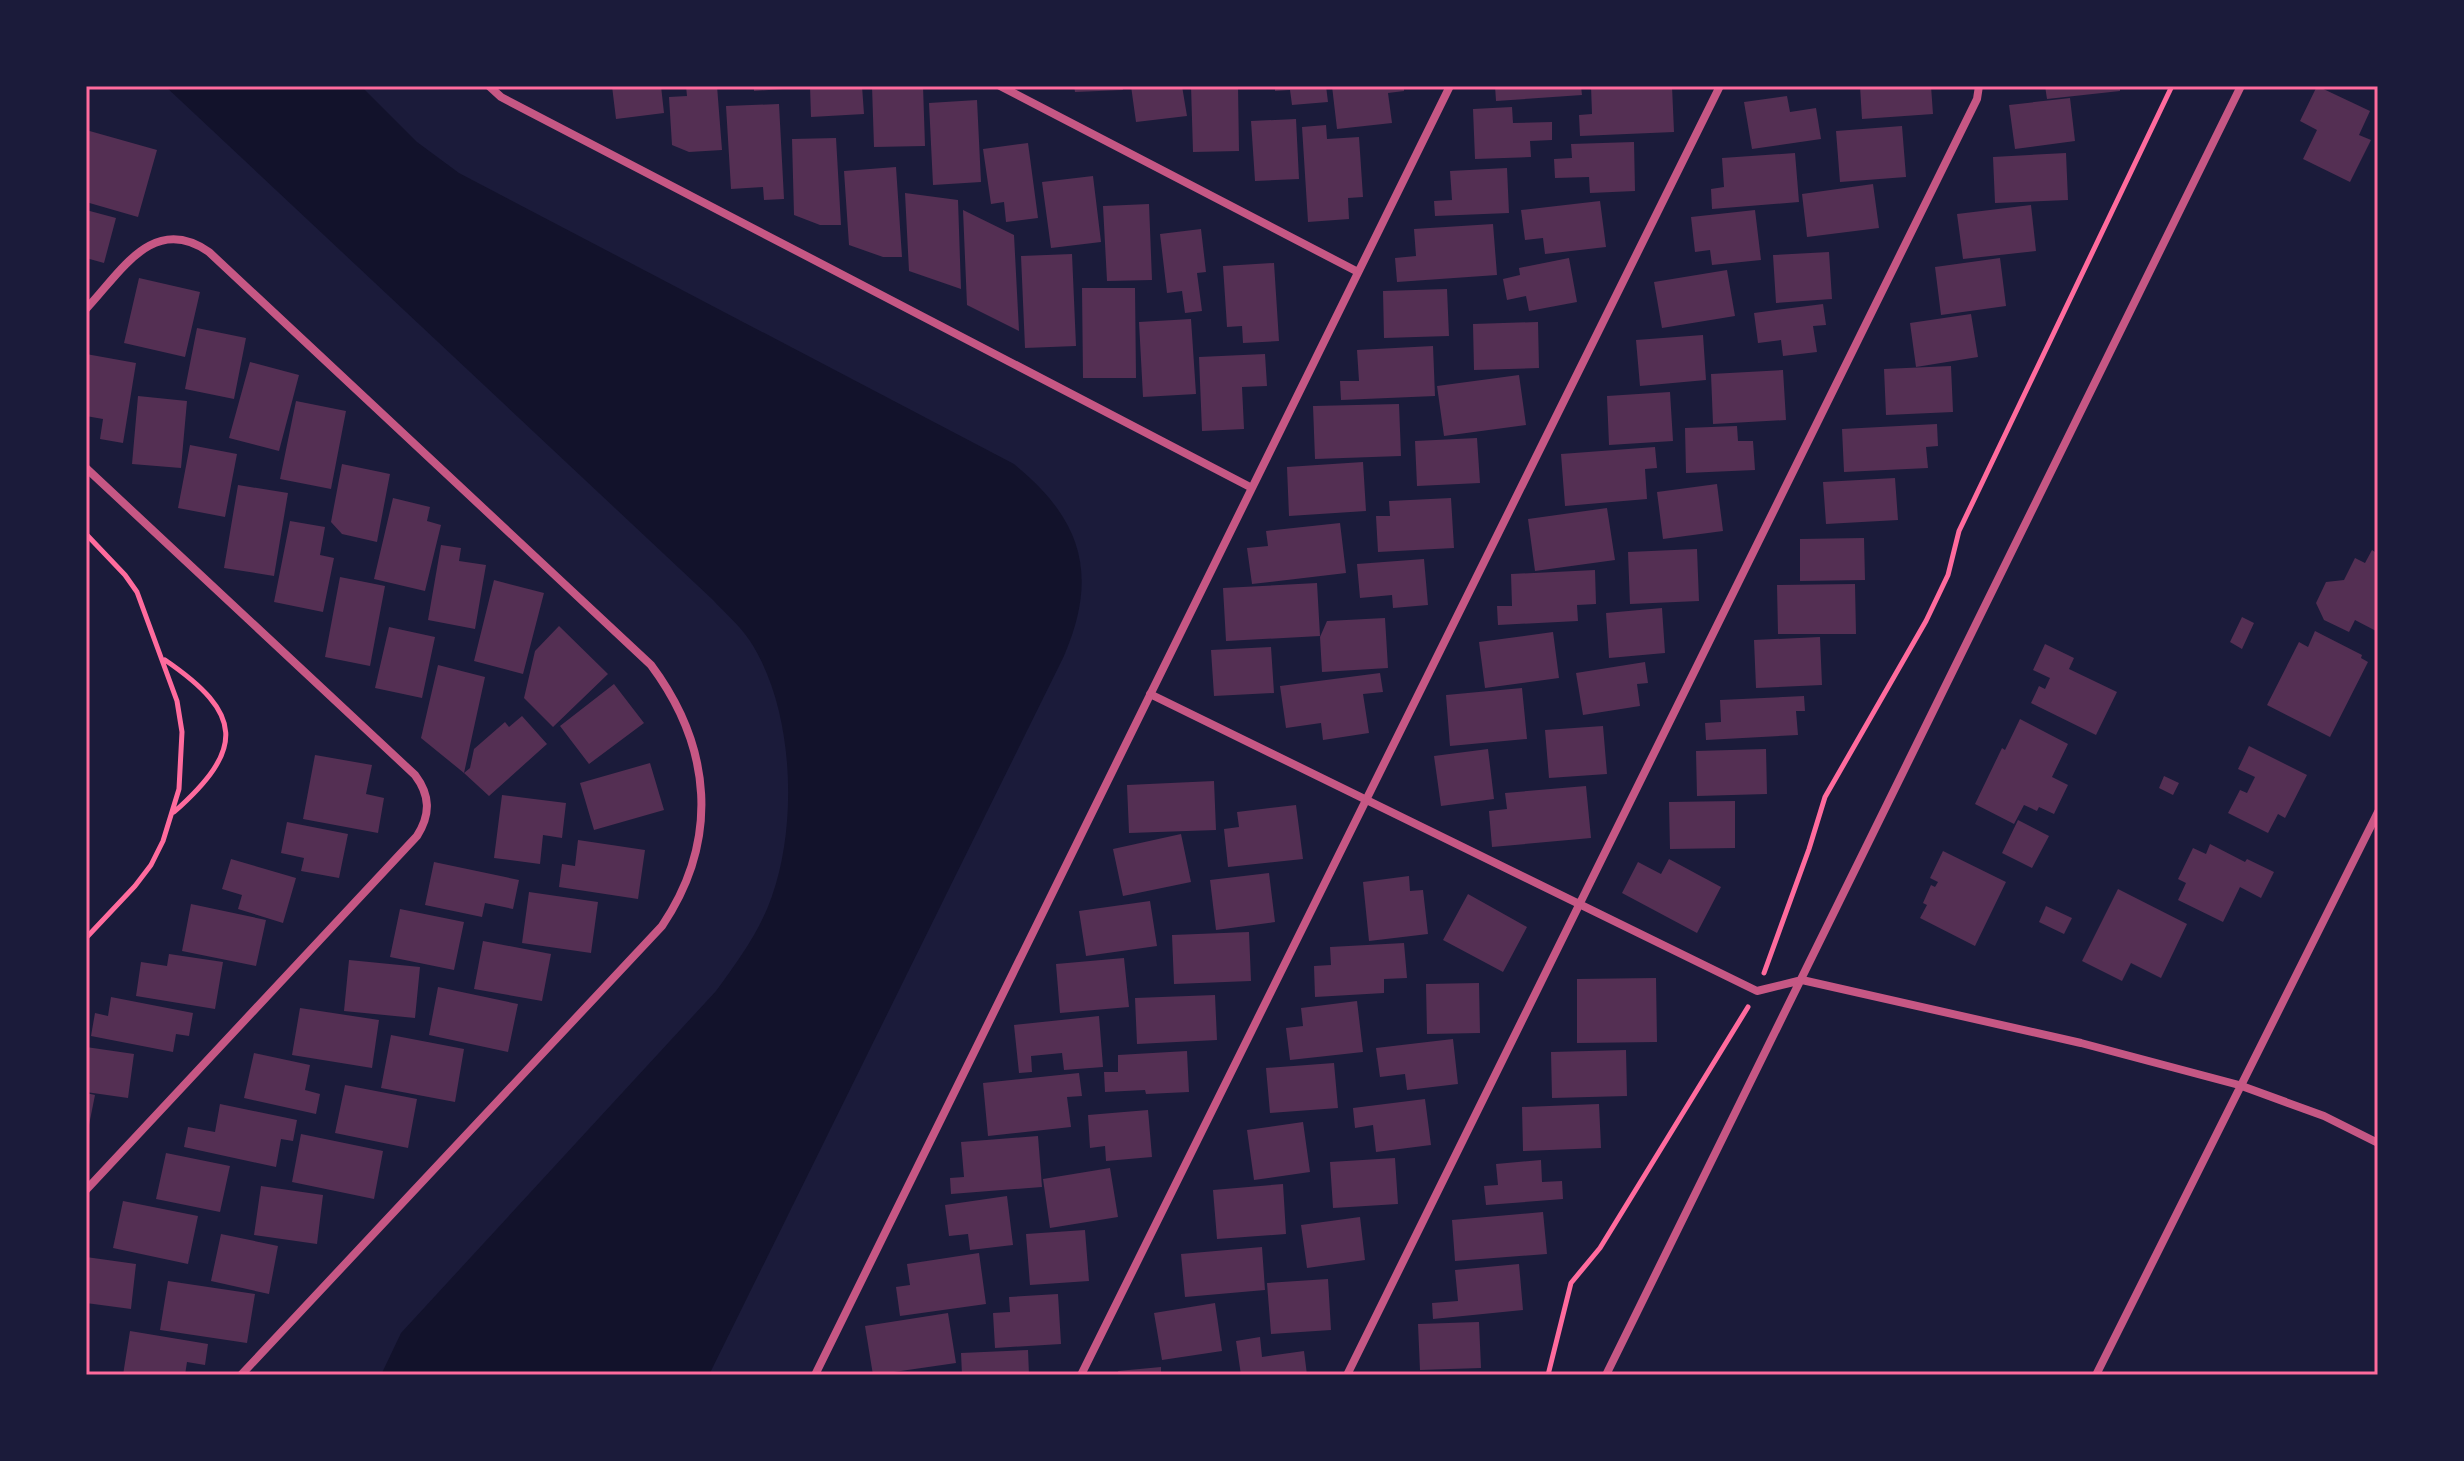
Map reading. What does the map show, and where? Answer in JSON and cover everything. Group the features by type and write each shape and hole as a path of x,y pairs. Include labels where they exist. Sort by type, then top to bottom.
{"street":[{"path":"489,86 501,97 1252,488"},
{"path":"1000,86 1358,272"},
{"path":"815,1375 1450,86"},
{"path":"1081,1375 1720,86"},
{"path":"1347,1375 1977,99 1979,86"},
{"path":"1606,1375 2241,86"},
{"path":"86,309 143,249 159,240 181,237 196,242 209,252 651,665 669,690 685,721 696,756 701,789 697,850 681,893 662,926 241,1375"},
{"path":"86,468 415,775 424,787 428,806 425,824 417,836 86,1190"},
{"path":"1150,694 1757,991 1802,980 2081,1043 2239,1085 2324,1116 2378,1143"},
{"path":"2096,1375 2378,812"}],"path":[{"path":"1548,1375 1571,1283 1600,1248 1757,991 1825,797 1926,621 1948,575 1959,531 2172,86"},
{"path":"86,534 137,592 177,701 182,732 179,789 173,813 151,865 86,938"},
{"path":"163,659 202,687 226,723 226,741 210,777 173,813"}],"shaded area":[{"path":"165,86 361,86 417,142 459,173 1014,464 1037,485 1069,528 1078,550 1081,600 1064,656 709,1375 381,1375 401,1333 716,991 755,934 772,896 780,867 788,801 783,732 765,668 746,635 713,600"}],"building":[{"path":"612,86 661,86 664,113 616,119"},
{"path":"686,86 717,86 722,150 689,152 672,145 669,97 687,96"},
{"path":"754,86 797,86 797,88 754,91"},
{"path":"810,86 862,86 864,114 811,117"},
{"path":"872,86 923,86 925,146 874,147"},
{"path":"1074,86 1122,86 1123,90 1075,92"},
{"path":"1131,86 1182,86 1187,116 1136,122"},
{"path":"1191,86 1238,86 1239,151 1193,152"},
{"path":"1275,86 1326,86 1328,102 1292,105 1290,90 1275,91"},
{"path":"1332,86 1404,86 1404,91 1388,93 1392,123 1337,129"},
{"path":"1495,86 1581,86 1582,95 1496,101"},
{"path":"1591,86 1672,86 1674,132 1580,136 1579,115 1592,114"},
{"path":"1860,86 1931,86 1933,114 1862,119"},
{"path":"2045,86 2120,86 2120,91 2047,99"},
{"path":"2317,86 2370,111 2359,135 2371,140 2350,182 2303,159 2317,130 2300,121"},
{"path":"1787,96 1790,112 1816,108 1821,139 1752,149 1744,102"},
{"path":"2070,98 2075,141 2015,149 2009,105"},
{"path":"977,100 981,182 933,185 929,103"},
{"path":"779,104 784,199 764,200 763,187 731,189 726,106"},
{"path":"1512,107 1513,123 1552,122 1552,140 1530,141 1531,157 1475,159 1473,109"},
{"path":"1296,119 1299,179 1255,181 1251,121"},
{"path":"1326,125 1327,139 1359,137 1363,197 1348,198 1349,219 1308,222 1302,127"},
{"path":"1902,126 1906,177 1840,182 1836,131"},
{"path":"86,130 157,150 138,217 86,202"},
{"path":"836,138 841,225 820,225 794,215 792,139"},
{"path":"1634,142 1635,191 1590,193 1589,177 1555,178 1554,159 1572,158 1571,144"},
{"path":"1028,143 1038,218 1006,222 1004,202 991,204 983,149"},
{"path":"1795,153 1799,202 1712,209 1711,189 1724,187 1722,158"},
{"path":"2066,153 2068,200 1995,203 1993,157"},
{"path":"896,167 902,257 883,257 849,245 844,171"},
{"path":"1507,168 1509,213 1435,216 1434,201 1452,200 1450,171"},
{"path":"1093,176 1101,242 1051,248 1042,182"},
{"path":"1873,184 1879,228 1807,237 1802,194"},
{"path":"905,193 958,200 961,289 909,271"},
{"path":"1600,201 1606,247 1545,254 1543,238 1525,240 1521,210"},
{"path":"1149,204 1152,280 1107,281 1103,206"},
{"path":"2031,205 2036,251 1963,259 1957,214"},
{"path":"86,210 116,218 104,263 86,258"},
{"path":"963,210 1014,235 1019,331 967,305"},
{"path":"1755,210 1761,260 1712,265 1710,250 1695,252 1691,217"},
{"path":"1493,224 1497,275 1397,282 1395,258 1416,256 1414,229"},
{"path":"1201,229 1206,272 1197,273 1202,311 1185,313 1182,291 1167,293 1160,234"},
{"path":"1829,252 1832,299 1776,303 1773,255"},
{"path":"1072,254 1076,346 1025,348 1021,256"},
{"path":"1569,258 1577,302 1529,311 1526,296 1507,300 1503,279 1520,275 1519,268"},
{"path":"2000,258 2006,306 1941,315 1935,267"},
{"path":"1274,263 1279,341 1243,343 1242,326 1227,327 1223,266"},
{"path":"1727,270 1735,316 1662,328 1654,282"},
{"path":"139,278 200,292 185,357 124,343"},
{"path":"1082,288 1135,288 1136,378 1083,378"},
{"path":"1447,289 1449,336 1384,338 1383,291"},
{"path":"1823,304 1826,325 1813,326 1817,352 1783,356 1781,340 1758,343 1754,313"},
{"path":"1971,314 1978,357 1916,367 1910,323"},
{"path":"1191,319 1196,394 1143,397 1139,322"},
{"path":"1538,322 1539,368 1474,370 1473,324"},
{"path":"197,328 246,338 234,399 185,389"},
{"path":"1703,335 1706,380 1640,386 1636,340"},
{"path":"1433,346 1435,396 1341,400 1340,381 1359,381 1357,350"},
{"path":"86,354 136,363 123,443 100,439 103,419 86,416"},
{"path":"1265,354 1267,386 1242,387 1244,429 1202,431 1199,357"},
{"path":"250,362 299,375 279,451 229,438"},
{"path":"1951,366 1953,412 1886,415 1884,369"},
{"path":"1783,370 1786,420 1713,424 1711,374"},
{"path":"1519,375 1526,425 1444,436 1437,386"},
{"path":"1670,392 1673,441 1609,445 1607,396"},
{"path":"138,396 187,401 181,468 132,464"},
{"path":"296,401 346,411 331,489 280,479"},
{"path":"1399,404 1401,456 1315,459 1313,406"},
{"path":"1937,424 1938,446 1926,447 1928,468 1844,472 1842,429"},
{"path":"1737,426 1738,441 1753,441 1755,470 1686,473 1685,428"},
{"path":"1477,438 1480,483 1417,486 1415,441"},
{"path":"190,445 237,454 225,517 178,508"},
{"path":"1655,447 1657,468 1645,469 1647,499 1565,506 1561,454"},
{"path":"1363,462 1366,511 1289,516 1287,467"},
{"path":"342,464 390,474 377,542 342,534 331,522"},
{"path":"1895,478 1898,520 1826,524 1823,482"},
{"path":"1717,484 1723,531 1663,539 1657,492"},
{"path":"238,485 288,493 274,576 224,568"},
{"path":"393,498 430,507 427,521 441,525 425,591 374,579"},
{"path":"1451,498 1454,548 1378,552 1376,516 1390,516 1389,501"},
{"path":"1607,508 1615,560 1535,571 1528,519"},
{"path":"290,521 325,527 320,555 334,558 323,612 274,602"},
{"path":"1340,523 1346,573 1252,584 1247,548 1268,546 1266,531"},
{"path":"1864,538 1865,580 1800,581 1800,539"},
{"path":"441,545 461,548 459,561 486,565 475,629 428,620"},
{"path":"1697,549 1699,601 1630,604 1628,552"},
{"path":"2372,550 2378,554 2378,632 2355,620 2349,632 2324,620 2316,603 2326,582 2344,580 2355,558 2365,563"},
{"path":"1424,559 1428,605 1393,608 1392,595 1360,598 1357,564"},
{"path":"1595,570 1596,604 1577,605 1578,621 1498,625 1497,606 1512,606 1511,574"},
{"path":"340,577 385,586 370,666 325,657"},
{"path":"494,580 544,593 523,674 474,661"},
{"path":"1317,583 1320,636 1226,641 1223,588"},
{"path":"1855,584 1856,634 1778,634 1777,585"},
{"path":"1662,608 1665,653 1609,658 1606,613"},
{"path":"2242,617 2254,623 2242,649 2230,642"},
{"path":"1385,618 1388,668 1322,672 1320,637 1327,621"},
{"path":"559,626 608,674 553,727 524,698 535,651"},
{"path":"389,627 435,637 422,698 375,688"},
{"path":"2315,631 2362,655 2361,658 2368,662 2330,737 2267,705 2299,642 2308,647"},
{"path":"1553,632 1559,678 1485,688 1479,642"},
{"path":"1820,637 1822,685 1756,688 1754,640"},
{"path":"2045,644 2074,658 2069,669 2117,692 2096,735 2031,703 2039,686 2045,689 2050,678 2033,670"},
{"path":"1271,647 1274,693 1214,696 1211,650"},
{"path":"1645,662 1648,683 1637,684 1640,706 1583,715 1576,673"},
{"path":"438,665 485,677 464,773 421,738"},
{"path":"1380,673 1383,692 1363,694 1369,733 1323,740 1321,723 1286,728 1280,686"},
{"path":"614,684 644,723 589,764 560,726"},
{"path":"1522,688 1527,739 1450,746 1446,695"},
{"path":"1804,696 1805,711 1796,711 1798,735 1706,740 1705,723 1721,722 1720,700"},
{"path":"522,716 547,744 489,796 464,773 470,768 474,749 505,722 509,727"},
{"path":"2020,719 2068,744 2052,777 2068,785 2054,814 2024,805 2014,824 1975,804"},
{"path":"1603,726 1607,774 1549,778 1545,730"},
{"path":"2249,746 2307,775 2285,818 2278,814 2268,833 2228,813 2240,790 2247,793 2255,777 2238,769"},
{"path":"1488,749 1494,799 1441,806 1434,756"},
{"path":"1766,749 1767,794 1697,796 1696,751"},
{"path":"315,755 372,765 366,794 384,798 378,833 303,819"},
{"path":"650,763 664,810 594,830 580,783"},
{"path":"2164,776 2179,783 2173,795 2159,788"},
{"path":"1214,781 1216,830 1129,833 1127,785"},
{"path":"1586,786 1591,838 1492,847 1489,811 1507,809 1505,793"},
{"path":"502,795 566,803 562,838 543,835 540,864 494,858"},
{"path":"1735,801 1735,848 1670,849 1669,802"},
{"path":"1296,805 1303,859 1228,867 1224,829 1239,827 1237,812"},
{"path":"2018,820 2049,836 2032,868 2002,853"},
{"path":"287,822 348,834 339,878 301,871 304,858 281,853"},
{"path":"1181,834 1191,882 1123,896 1113,849"},
{"path":"578,840 645,850 638,899 559,887 562,864 575,866"},
{"path":"2210,844 2245,862 2247,859 2274,872 2261,898 2240,887 2223,922 2178,900 2186,883 2178,879 2193,848 2206,854"},
{"path":"1943,851 2006,882 1975,946 1920,918 1927,905 1923,903 1931,885 1935,887 1938,882 1930,878"},
{"path":"231,859 296,878 283,923 238,909 242,895 222,889"},
{"path":"1669,859 1721,887 1697,933 1622,893 1638,862 1661,874"},
{"path":"434,862 519,880 513,909 485,903 482,917 425,905"},
{"path":"1269,873 1275,922 1216,930 1210,880"},
{"path":"1409,876 1410,891 1423,890 1428,934 1369,941 1363,882"},
{"path":"2118,889 2187,924 2161,978 2131,963 2122,981 2082,961"},
{"path":"529,892 598,902 591,953 522,943"},
{"path":"1468,894 1527,927 1503,972 1443,940"},
{"path":"1150,901 1157,946 1086,956 1079,911"},
{"path":"191,904 266,920 256,966 182,951"},
{"path":"2046,906 2072,918 2064,934 2039,922"},
{"path":"400,909 464,922 454,970 390,957"},
{"path":"1249,932 1251,981 1174,984 1172,935"},
{"path":"483,941 551,954 542,1001 474,989"},
{"path":"1404,943 1407,978 1384,979 1384,993 1315,997 1314,966 1331,965 1330,947"},
{"path":"169,954 223,962 215,1009 136,996 141,962 167,966"},
{"path":"1124,958 1129,1007 1060,1013 1056,964"},
{"path":"349,960 420,967 415,1018 344,1011"},
{"path":"1656,978 1657,1042 1577,1043 1577,979"},
{"path":"1479,983 1480,1033 1427,1034 1426,984"},
{"path":"438,987 518,1004 508,1052 429,1035"},
{"path":"1215,995 1217,1040 1137,1044 1135,998"},
{"path":"111,997 193,1013 189,1036 176,1034 173,1052 91,1036 95,1013 108,1016"},
{"path":"1357,1001 1363,1052 1290,1060 1286,1028 1303,1026 1301,1008"},
{"path":"300,1008 379,1020 372,1068 292,1055"},
{"path":"1099,1016 1103,1067 1064,1070 1062,1053 1031,1056 1032,1072 1019,1073 1014,1025"},
{"path":"391,1035 464,1049 455,1102 381,1088"},
{"path":"1453,1039 1458,1084 1407,1090 1405,1074 1380,1077 1376,1048"},
{"path":"86,1047 134,1054 128,1098 86,1092"},
{"path":"1626,1050 1627,1096 1552,1098 1551,1052"},
{"path":"1187,1051 1189,1092 1105,1092 1104,1072 1118,1072 1118,1055"},
{"path":"254,1053 310,1065 305,1090 320,1094 316,1114 244,1098"},
{"path":"1334,1063 1338,1108 1270,1113 1266,1068"},
{"path":"1079,1073 1082,1096 1067,1097 1071,1127 988,1136 983,1083"},
{"path":"345,1085 417,1099 408,1148 335,1133"},
{"path":"86,1093 95,1095 87,1135 86,1135"},
{"path":"1425,1099 1431,1145 1376,1152 1373,1125 1355,1128 1353,1108"},
{"path":"220,1104 297,1120 293,1141 281,1139 276,1167 184,1147 188,1127 215,1132"},
{"path":"1599,1104 1601,1148 1523,1151 1522,1107"},
{"path":"1148,1110 1152,1157 1106,1161 1105,1146 1090,1148 1088,1115"},
{"path":"1303,1122 1310,1172 1254,1180 1247,1130"},
{"path":"301,1134 383,1151 374,1199 292,1182"},
{"path":"1038,1136 1042,1187 951,1194 950,1178 964,1177 961,1142"},
{"path":"166,1153 230,1166 220,1212 156,1199"},
{"path":"1395,1158 1398,1204 1333,1208 1330,1162"},
{"path":"1541,1160 1542,1182 1562,1181 1563,1199 1486,1205 1484,1186 1498,1185 1496,1164"},
{"path":"1110,1168 1118,1217 1050,1228 1043,1179"},
{"path":"1283,1184 1286,1234 1217,1239 1213,1190"},
{"path":"261,1186 323,1195 317,1244 254,1235"},
{"path":"1007,1196 1013,1245 970,1250 968,1234 949,1236 945,1205"},
{"path":"123,1201 198,1216 188,1264 113,1248"},
{"path":"1543,1212 1547,1254 1455,1261 1452,1220"},
{"path":"1360,1217 1365,1260 1307,1268 1301,1225"},
{"path":"1085,1230 1089,1281 1030,1285 1026,1234"},
{"path":"221,1234 278,1246 269,1294 211,1281"},
{"path":"1262,1247 1265,1290 1185,1297 1181,1254"},
{"path":"979,1253 986,1304 900,1316 896,1287 910,1285 907,1264"},
{"path":"86,1257 136,1264 131,1309 86,1303"},
{"path":"1519,1264 1523,1310 1433,1319 1432,1303 1458,1301 1455,1270"},
{"path":"1328,1279 1331,1330 1271,1334 1267,1283"},
{"path":"168,1281 255,1294 247,1343 160,1330"},
{"path":"1058,1294 1061,1344 995,1348 993,1313 1010,1312 1009,1297"},
{"path":"1215,1303 1222,1351 1162,1360 1154,1313"},
{"path":"948,1313 956,1363 873,1375 865,1326"},
{"path":"1479,1322 1481,1368 1420,1370 1418,1324"},
{"path":"130,1331 208,1344 205,1365 187,1362 185,1375 123,1375"},
{"path":"1260,1337 1262,1357 1304,1351 1307,1375 1241,1375 1236,1341"},
{"path":"1028,1350 1029,1375 962,1375 961,1353"},
{"path":"1161,1367 1161,1375 1119,1375 1118,1371"}]}
